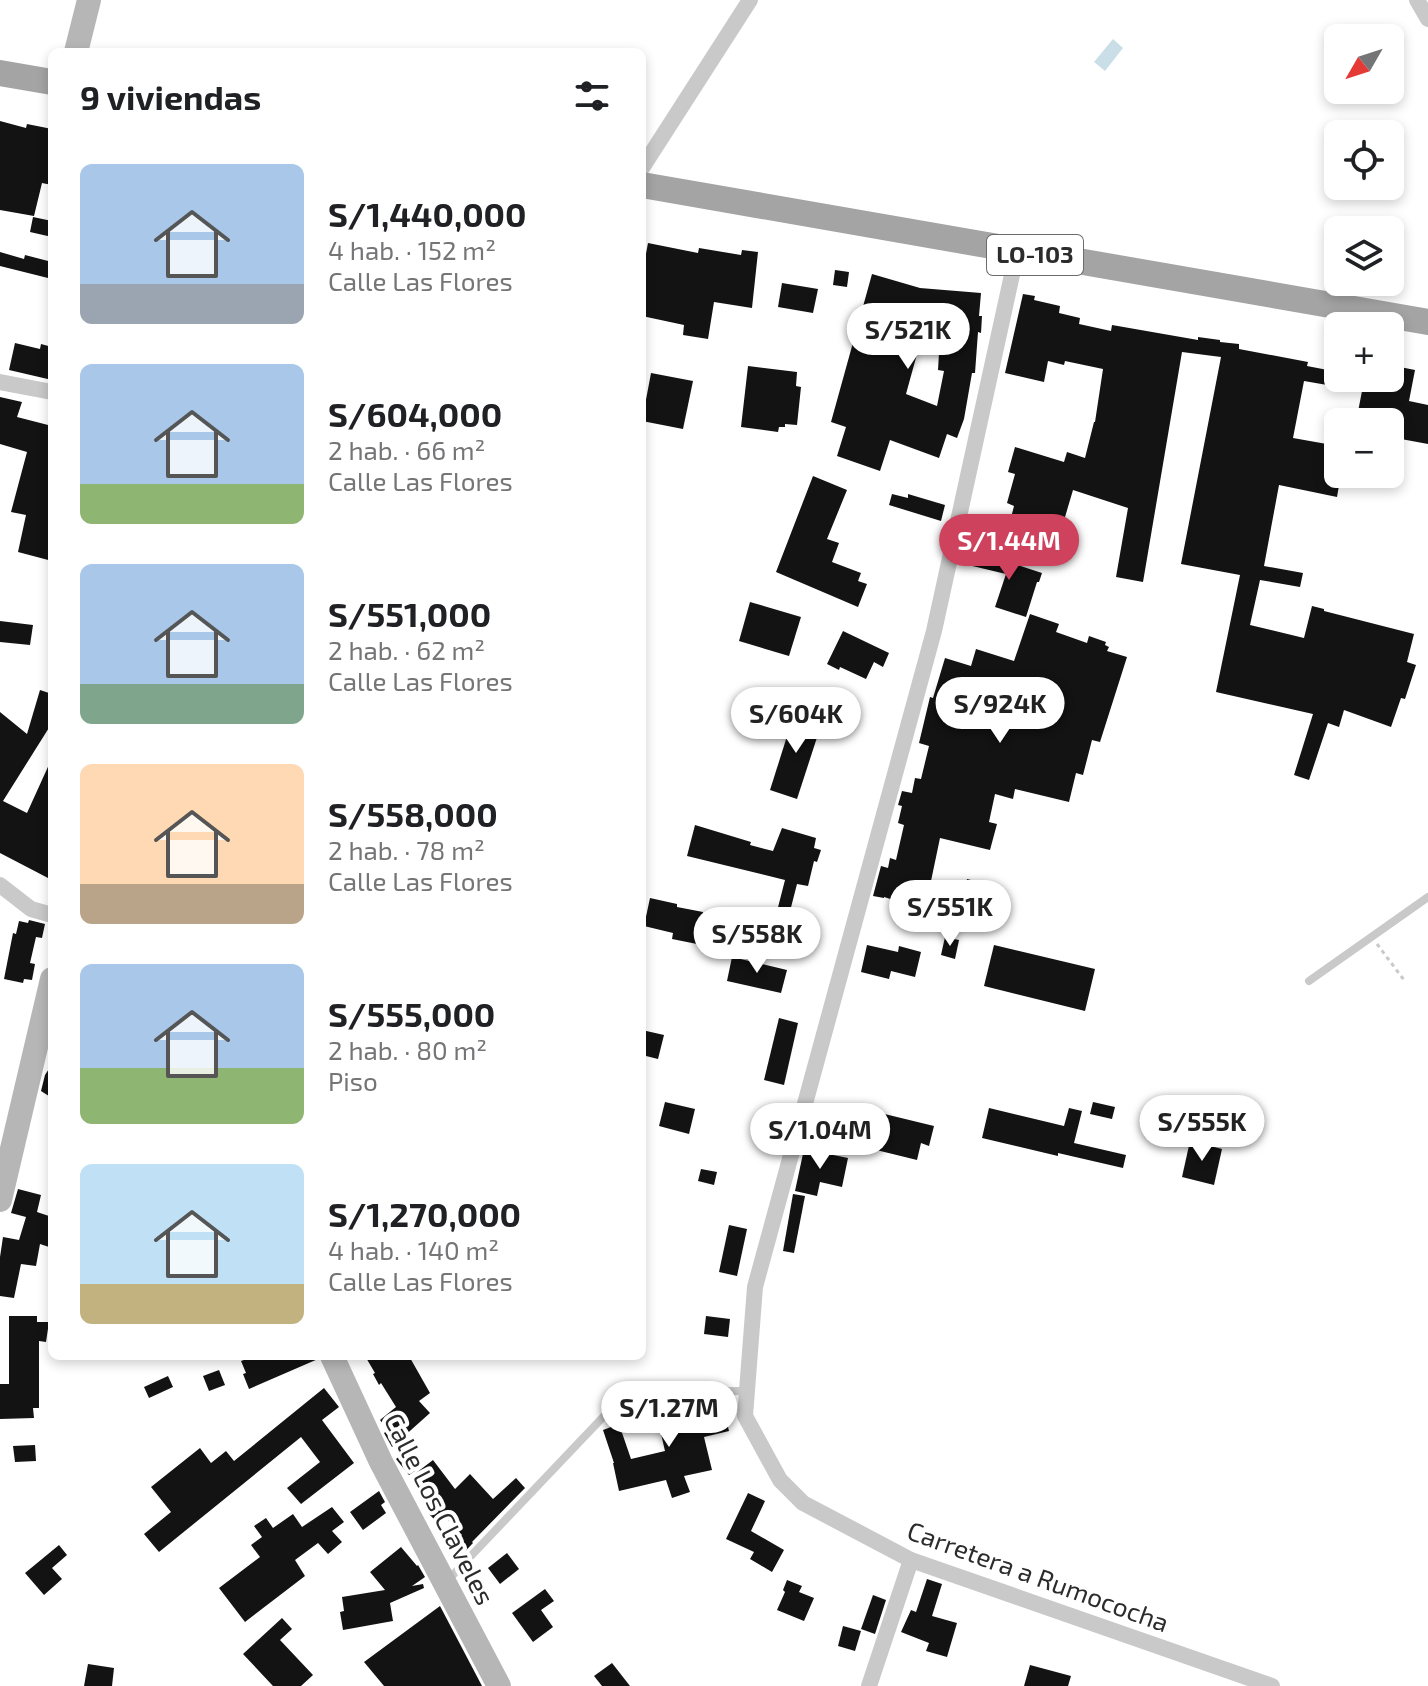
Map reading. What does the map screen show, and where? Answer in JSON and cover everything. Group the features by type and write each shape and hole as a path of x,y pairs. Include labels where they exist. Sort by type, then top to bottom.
{"main road":[{"path":"0,73 48,81"},
{"name":"LO-103","path":"646,186 1428,322"}],"street":[{"path":"77,48 89,0"},
{"path":"646,162 750,0"},
{"path":"1417,0 1428,19"},
{"path":"747,1391 755,1287 934,631 1017,252"},
{"path":"0,382 48,391"},
{"path":"0,885 31,909 48,914"},
{"path":"0,1200 48,996"},
{"name":"Calle Los Claveles","path":"334,1360 381,1462 499,1686"},
{"name":"Carretera a Rumococha","path":"747,1391 745,1416 780,1480 803,1503 911,1560 1272,1686"},
{"path":"869,1686 911,1560"}],"lane":[{"path":"1309,981 1428,897"},
{"path":"445,1583 625,1394 747,1391"}],"path":[{"path":"1372,937 1404,980"}],"water":[{"path":"1113,39 1123,48 1105,71 1094,62"}],"building":[{"path":"0,121 26,128 27,124 48,128 48,184 42,183 34,216 0,210"},
{"path":"33,217 48,220 48,236 30,232"},
{"path":"648,243 698,253 699,248 741,255 742,250 758,252 752,308 714,302 708,339 683,335 684,325 646,317"},
{"path":"0,252 24,259 25,255 48,261 48,278 0,266"},
{"path":"835,270 849,272 847,287 833,285"},
{"path":"872,274 920,288 981,293 981,333 978,332 975,373 972,373 964,419 957,438 947,434 939,458 890,440 880,471 837,456 846,427 831,422","holes":["929,326 952,329 950,354 939,353 938,370 944,371 937,406 906,394"]},
{"path":"782,283 818,289 813,313 778,307"},
{"path":"1023,294 1060,306 1059,313 1080,318 1079,324 1111,331 1112,325 1198,340 1198,337 1220,340 1239,344 1239,349 1308,362 1307,366 1324,369 1324,384 1304,381 1293,438 1324,444 1324,488 1339,488 1337,497 1279,485 1264,566 1303,573 1300,587 1260,580 1250,625 1304,638 1312,606 1414,634 1407,662 1416,665 1405,699 1401,698 1391,727 1344,710 1339,727 1328,723 1309,780 1294,775 1313,714 1216,692 1240,575 1181,564 1221,357 1182,352 1143,582 1116,577 1128,508 1073,490 1060,534 1067,536 1062,555 1005,541 1014,506 1007,503 1015,474 1008,472 1015,447 1064,462 1067,452 1085,458 1095,422 1103,369 1065,361 1064,365 1048,361 1044,382 1005,373"},
{"path":"15,343 40,349 41,344 48,346 48,379 9,370"},
{"path":"748,366 797,372 796,386 801,387 797,425 785,424 785,427 779,427 778,432 741,427"},
{"path":"1404,368 1415,370 1409,401 1428,405 1428,444 1404,440 1404,408 1359,408 1362,392 1404,392"},
{"path":"651,373 693,381 683,429 646,422"},
{"path":"0,397 22,402 17,417 48,425 48,560 18,552 26,515 11,512 27,452 0,444"},
{"path":"813,476 847,490 827,539 839,543 832,562 861,573 858,581 867,584 858,607 776,572"},
{"path":"892,494 908,498 908,494 945,505 941,521 889,505"},
{"path":"968,549 1042,573 1026,617 995,607 1006,574 964,564"},
{"path":"750,602 801,617 789,656 739,641"},
{"path":"1030,614 1059,624 1056,632 1087,643 1089,636 1106,642 1105,645 1109,647 1107,651 1127,657 1100,742 1092,740 1083,775 1076,773 1069,802 1015,789 1013,799 995,794 989,822 997,824 990,850 940,838 931,881 935,881 926,910 873,896 881,866 888,868 890,858 896,860 904,825 898,823 902,791 912,793 915,778 921,779 929,746 919,743 930,697 933,698 945,658 971,666 976,649 1014,661"},
{"path":"0,621 33,625 30,645 0,642"},
{"path":"843,631 889,653 883,667 874,662 866,679 827,664"},
{"path":"40,690 48,693 48,729 3,801 27,813 48,767 48,878 0,853 0,712 27,734"},
{"path":"795,711 823,719 797,799 770,790"},
{"path":"695,825 773,851 782,828 816,838 814,848 821,850 817,862 814,861 808,886 797,884 787,923 775,919 785,880 687,856"},
{"path":"967,879 999,887 993,910 962,902"},
{"path":"650,898 703,912 697,944 672,939 673,933 646,926"},
{"path":"29,920 45,924 42,938 36,937 30,963 35,964 32,980 24,979 23,983 4,979 13,933 16,934 19,921 28,923"},
{"path":"945,937 959,940 955,959 941,955"},
{"path":"867,945 898,952 899,946 921,952 915,977 891,971 889,979 861,972"},
{"path":"994,945 1095,969 1085,1011 984,986"},
{"path":"732,957 787,970 781,993 727,981"},
{"path":"779,1018 798,1023 784,1085 764,1080"},
{"path":"646,1031 664,1035 658,1059 646,1056"},
{"path":"48,1070 48,1095 41,1091"},
{"path":"665,1102 695,1109 689,1134 659,1126"},
{"path":"1093,1102 1115,1107 1112,1119 1090,1114"},
{"path":"989,1108 1064,1126 1069,1108 1082,1111 1074,1143 1126,1155 1123,1168 982,1138"},
{"path":"864,1109 934,1126 929,1146 921,1143 917,1160 856,1145"},
{"path":"1190,1141 1222,1149 1214,1185 1182,1177"},
{"path":"804,1149 848,1158 842,1187 820,1182 817,1196 795,1191"},
{"path":"701,1169 717,1172 714,1185 698,1181"},
{"path":"18,1189 41,1195 37,1212 48,1216 48,1247 40,1244 36,1266 21,1264 14,1298 0,1296 0,1257 3,1237 19,1240 26,1217 11,1213"},
{"path":"793,1194 805,1196 794,1253 783,1251"},
{"path":"729,1225 747,1229 737,1276 719,1272"},
{"path":"9,1316 37,1316 37,1322 48,1322 48,1329 46,1342 39,1341 39,1408 33,1408 34,1418 0,1419 0,1384 9,1384"},
{"path":"706,1316 730,1319 728,1337 704,1334"},
{"path":"244,1360 316,1360 249,1389 241,1361"},
{"path":"367,1360 411,1360 430,1393 419,1401 430,1413 392,1447 384,1433 388,1430 380,1420 396,1407 381,1383 379,1385"},
{"path":"219,1370 225,1385 209,1391 203,1376"},
{"path":"168,1376 173,1387 149,1398 144,1387"},
{"path":"324,1388 339,1407 322,1420 354,1463 301,1504 287,1488 320,1462 301,1437 159,1552 144,1534 171,1512 151,1487 200,1448 211,1463 226,1451 234,1461"},
{"path":"697,1398 701,1417 724,1411 729,1431 704,1437 712,1470 684,1476 690,1492 672,1498 666,1480 619,1491 603,1430 619,1424 631,1459 665,1451 655,1408"},
{"path":"35,1445 36,1461 15,1462 13,1446"},
{"path":"407,1451 419,1468 409,1475 396,1459"},
{"path":"433,1460 455,1489 470,1474 493,1499 516,1478 525,1488 457,1560 447,1549 462,1535 446,1518 439,1524 429,1514 439,1504 416,1473"},
{"path":"379,1491 386,1513 363,1530 350,1512"},
{"path":"748,1493 765,1501 751,1531 784,1550 772,1572 750,1559 754,1552 726,1539"},
{"path":"332,1507 344,1522 332,1531 342,1542 328,1554 318,1543 295,1560 305,1576 245,1622 219,1588 260,1557 251,1545 262,1537 254,1526 266,1518 273,1528 293,1514 302,1527"},
{"path":"59,1545 67,1555 52,1568 62,1579 44,1595 25,1573"},
{"path":"401,1547 425,1577 412,1586 423,1584 424,1588 390,1603 393,1621 343,1630 340,1612 344,1611 342,1597 385,1590 370,1572"},
{"path":"507,1553 519,1569 500,1584 488,1568"},
{"path":"927,1579 942,1584 932,1616 957,1623 947,1657 926,1651 929,1643 901,1632 911,1610 916,1612"},
{"path":"787,1580 802,1586 799,1592 814,1598 804,1621 777,1610"},
{"path":"545,1589 554,1601 541,1610 553,1627 533,1642 512,1613"},
{"path":"873,1595 886,1600 875,1634 861,1629"},
{"path":"440,1606 482,1686 384,1686 364,1662"},
{"path":"282,1618 292,1629 280,1640 313,1675 301,1686 273,1686 243,1654"},
{"path":"843,1626 861,1631 855,1651 838,1646"},
{"path":"612,1663 630,1686 602,1686 594,1676"},
{"path":"88,1664 114,1668 112,1686 84,1686"},
{"path":"1030,1665 1071,1676 1068,1686 1024,1686"}]}
